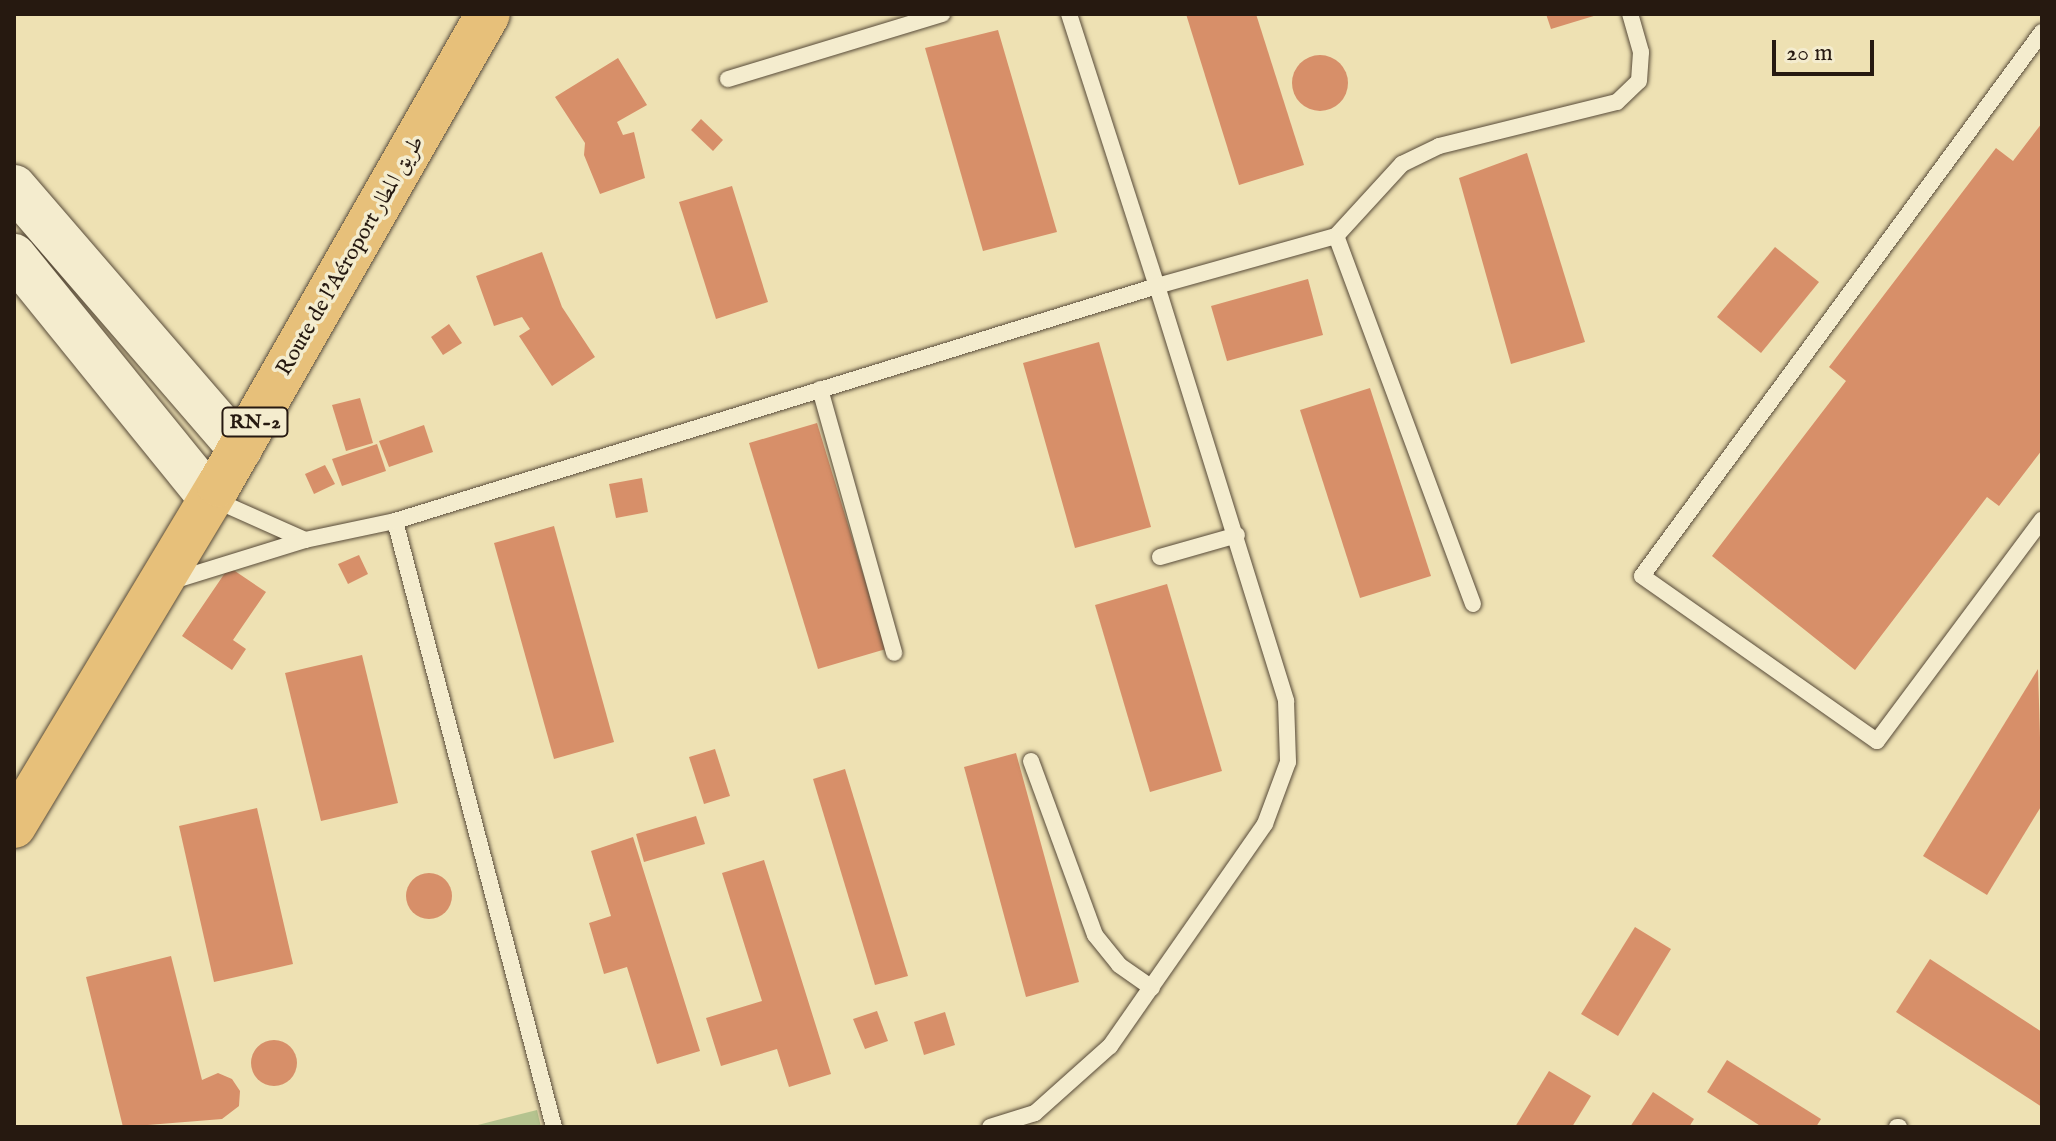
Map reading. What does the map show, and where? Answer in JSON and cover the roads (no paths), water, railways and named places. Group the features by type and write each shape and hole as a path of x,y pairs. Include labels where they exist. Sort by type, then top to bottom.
{"main road":[{"name":"Route de l'Aéroport طريق المطار","path":"14,826 240,449 488,14"},
{"path":"14,187 240,449"},
{"path":"14,256 210,498"}],"lane":[{"path":"728,79 942,14"},
{"path":"990,1127 1035,1113 1074,1083 1110,1046 1265,824 1288,762 1286,701 1237,535 1069,14"},
{"path":"160,584 305,540 395,521 1157,286 1336,236 1402,164 1427,152 1617,102 1639,81 1641,52 1630,14"},
{"path":"2042,32 1642,576 1877,741 2042,520"},
{"path":"1336,236 1473,604"},
{"path":"820,389 894,653"},
{"path":"210,498 305,540"},
{"path":"395,521 554,1127"},
{"path":"1160,557 1237,535"},
{"path":"1031,761 1095,935 1119,965 1152,988"}]}
